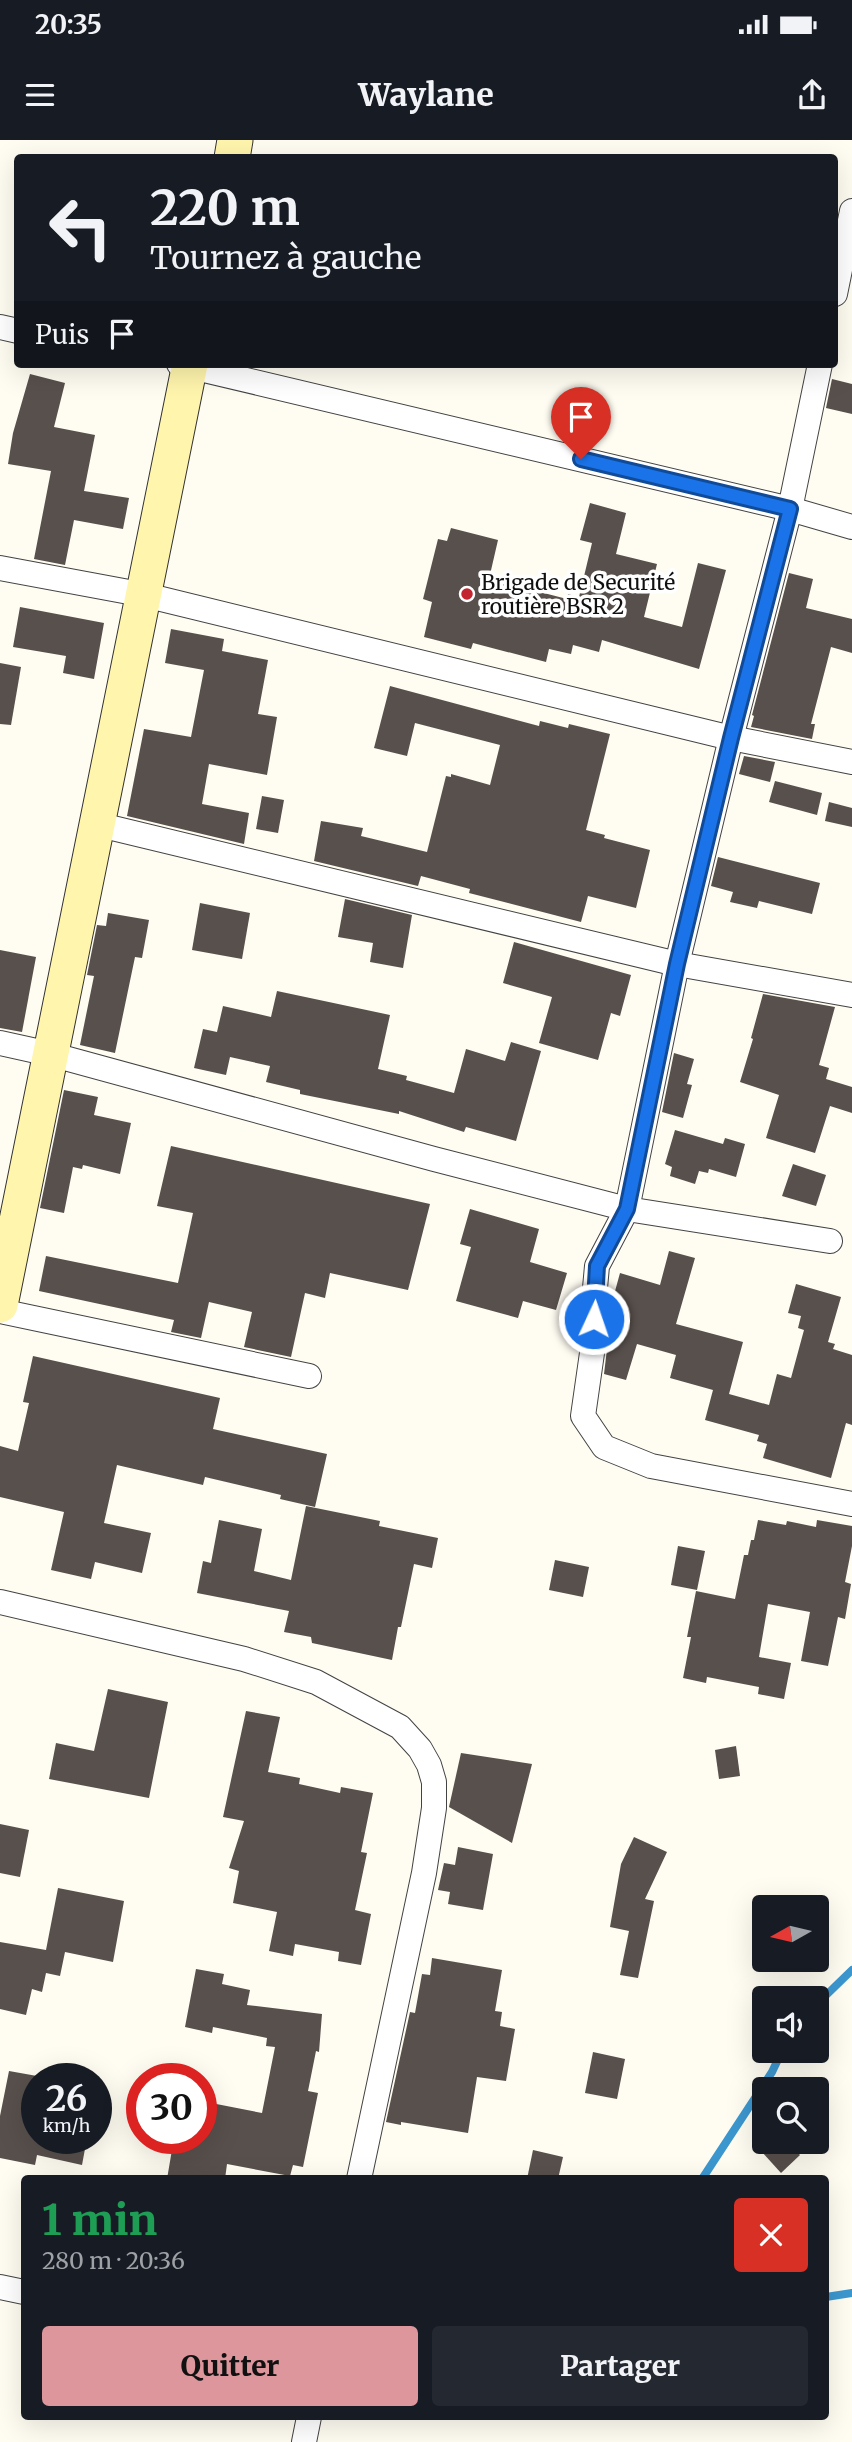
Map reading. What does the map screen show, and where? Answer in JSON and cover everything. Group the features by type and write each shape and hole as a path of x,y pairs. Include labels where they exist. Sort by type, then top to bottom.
{"street":[{"path":"838,279 852,211"},
{"path":"0,1305 96,824 145,595 185,368"},
{"path":"199,368 790,509 852,527"},
{"path":"819,368 790,509 677,964 627,1209 597,1266 594,1339 583,1416 604,1447 651,1466 852,1504"},
{"path":"0,568 145,595 731,738 852,762"},
{"path":"96,824 677,964 852,995"},
{"path":"0,1043 50,1054 627,1209 830,1241"},
{"path":"0,1311 309,1376"},
{"path":"0,1602 244,1659 316,1682 400,1727 419,1749 429,1765 434,1782 434,1808 424,1873 360,2175"},
{"path":"0,2287 21,2291"},
{"path":"304,2442 308,2420"}],"building":[{"path":"30,374 65,383 54,427 95,435 84,491 129,498 123,529 74,520 65,565 34,559 51,471 8,464 13,433"},
{"path":"832,379 852,384 852,414 826,408"},
{"path":"590,503 626,513 616,554 657,564 644,617 682,627 698,563 726,570 699,669 602,640 599,652 573,645 571,654 549,649 546,662 473,643 471,649 424,637 432,602 423,599 438,539 447,541 451,528 498,540 489,579 567,599 568,594 579,597 592,543 580,540"},
{"path":"789,573 813,579 806,608 852,619 852,653 831,647 811,724 815,724 812,739 751,727"},
{"path":"20,607 104,623 94,679 63,673 66,656 13,647"},
{"path":"171,629 224,639 222,651 268,660 258,714 277,717 267,775 209,764 202,804 249,813 244,844 127,816 144,729 191,737 204,670 165,663"},
{"path":"0,663 21,667 11,725 0,724"},
{"path":"390,686 539,726 540,721 568,728 569,724 610,734 586,830 605,835 604,838 650,850 636,908 588,896 581,922 469,893 470,889 421,876 418,886 314,861 321,821 363,828 361,836 427,852 446,776 451,777 451,774 490,785 500,745 415,723 407,756 374,748"},
{"path":"744,756 775,762 770,782 739,774"},
{"path":"775,781 822,793 817,815 769,802"},
{"path":"262,796 284,800 278,833 256,829"},
{"path":"829,802 852,808 852,827 825,821"},
{"path":"718,857 820,883 812,914 759,901 757,908 730,902 733,892 711,886"},
{"path":"345,899 412,915 403,968 370,962 373,943 338,937"},
{"path":"200,903 250,913 242,959 192,950"},
{"path":"108,913 149,920 142,958 135,957 115,1053 80,1045 94,976 87,975 97,925 106,926"},
{"path":"514,942 631,975 620,1016 611,1013 598,1060 539,1043 552,997 503,983"},
{"path":"0,950 36,957 22,1032 0,1028"},
{"path":"277,991 390,1015 378,1069 454,1093 466,1049 505,1061 511,1042 541,1051 516,1141 466,1127 464,1132 399,1111 399,1114 300,1094 300,1090 266,1082 270,1066 230,1057 226,1075 194,1068 203,1029 217,1032 223,1006 271,1017"},
{"path":"763,994 835,1007 819,1065 829,1068 826,1079 852,1087 852,1113 830,1106 815,1153 766,1138 779,1095 740,1082"},
{"path":"674,1053 694,1059 687,1084 692,1085 683,1118 662,1112"},
{"path":"64,1090 98,1097 94,1115 131,1123 120,1174 83,1165 82,1169 73,1167 64,1213 40,1208"},
{"path":"675,1130 723,1144 725,1138 745,1144 736,1177 709,1169 708,1173 699,1171 695,1184 670,1176 672,1167 665,1164"},
{"path":"171,1146 430,1204 408,1290 330,1273 325,1298 305,1293 291,1357 244,1347 252,1312 209,1302 201,1338 171,1332 174,1320 39,1291 46,1256 178,1283 193,1213 157,1206"},
{"path":"793,1164 826,1175 816,1206 782,1196"},
{"path":"470,1209 539,1229 530,1262 567,1273 556,1310 523,1301 518,1318 456,1301 471,1247 460,1244"},
{"path":"669,1251 695,1258 676,1324 743,1342 729,1394 769,1405 777,1374 791,1378 804,1330 798,1328 801,1316 788,1313 796,1284 841,1297 828,1342 835,1344 833,1349 852,1355 852,1425 846,1423 831,1478 763,1458 767,1444 757,1441 759,1435 705,1420 713,1390 670,1378 676,1355 637,1344 626,1380 604,1374 611,1316 609,1313 620,1273 660,1285"},
{"path":"33,1356 220,1398 213,1429 327,1454 315,1507 280,1499 281,1495 205,1477 203,1485 117,1465 104,1523 151,1533 142,1573 95,1562 91,1579 51,1570 64,1512 0,1497 0,1446 18,1451 29,1403 23,1402"},
{"path":"306,1506 380,1521 379,1526 438,1538 432,1568 414,1564 392,1660 312,1643 311,1637 284,1632 289,1611 197,1593 203,1561 211,1563 219,1520 262,1529 254,1571 291,1580"},
{"path":"758,1520 786,1525 787,1521 816,1527 817,1520 852,1526 852,1546 845,1582 851,1584 845,1619 838,1617 828,1666 801,1661 810,1612 768,1604 759,1657 791,1663 784,1699 758,1694 759,1687 707,1677 706,1683 683,1678 691,1637 687,1637 696,1591 735,1599 744,1555 748,1555 751,1540 754,1540"},
{"path":"678,1546 705,1551 697,1590 671,1585"},
{"path":"555,1560 589,1567 583,1597 549,1590"},
{"path":"108,1689 168,1702 149,1798 49,1779 56,1743 94,1751"},
{"path":"246,1711 280,1717 268,1772 300,1778 299,1784 340,1793 341,1787 373,1793 361,1852 367,1853 355,1910 371,1914 361,1965 338,1961 339,1952 295,1944 293,1956 269,1951 277,1912 233,1903 239,1871 229,1868 244,1821 223,1817"},
{"path":"736,1746 740,1776 719,1779 715,1750"},
{"path":"461,1753 532,1764 512,1843 449,1807"},
{"path":"0,1824 29,1830 20,1877 0,1873"},
{"path":"634,1837 667,1852 645,1899 654,1901 638,1978 620,1975 629,1931 610,1927 621,1864"},
{"path":"458,1847 493,1854 483,1910 448,1904 450,1892 438,1890 444,1863 455,1865"},
{"path":"58,1888 124,1901 113,1962 65,1952 60,1976 46,1973 42,1992 32,1989 26,2015 0,2009 0,1942 46,1950"},
{"path":"432,1958 502,1970 495,2011 502,2012 500,2026 515,2029 506,2081 477,2077 468,2133 386,2122 410,2012 415,2013 422,1974 430,1975"},
{"path":"196,1969 224,1974 222,1984 250,1990 247,2005 322,2014 319,2052 316,2051 308,2091 318,2093 303,2167 293,2165 290,2175 227,2164 226,2175 168,2175 171,2154 217,2154 217,2104 262,2113 275,2047 266,2046 267,2038 213,2027 212,2033 185,2027"},
{"path":"593,2052 625,2059 617,2099 585,2093"},
{"path":"9,2071 21,2073 21,2154 84,2154 82,2165 37,2155 35,2165 0,2158 0,2116"},
{"path":"533,2150 563,2157 559,2175 528,2175"},
{"path":"764,2154 799,2154 800,2155 781,2173"}],"waterway":[{"path":"829,1992 852,1970"},
{"path":"705,2175 776,2063"},
{"path":"829,2297 852,2293"}],"place":[{"name":"Brigade de Securité routière BSR 2","path":"467,594"}],"route":[{"path":"581,459 790,509 677,964 627,1209 597,1266 594,1319"}]}
